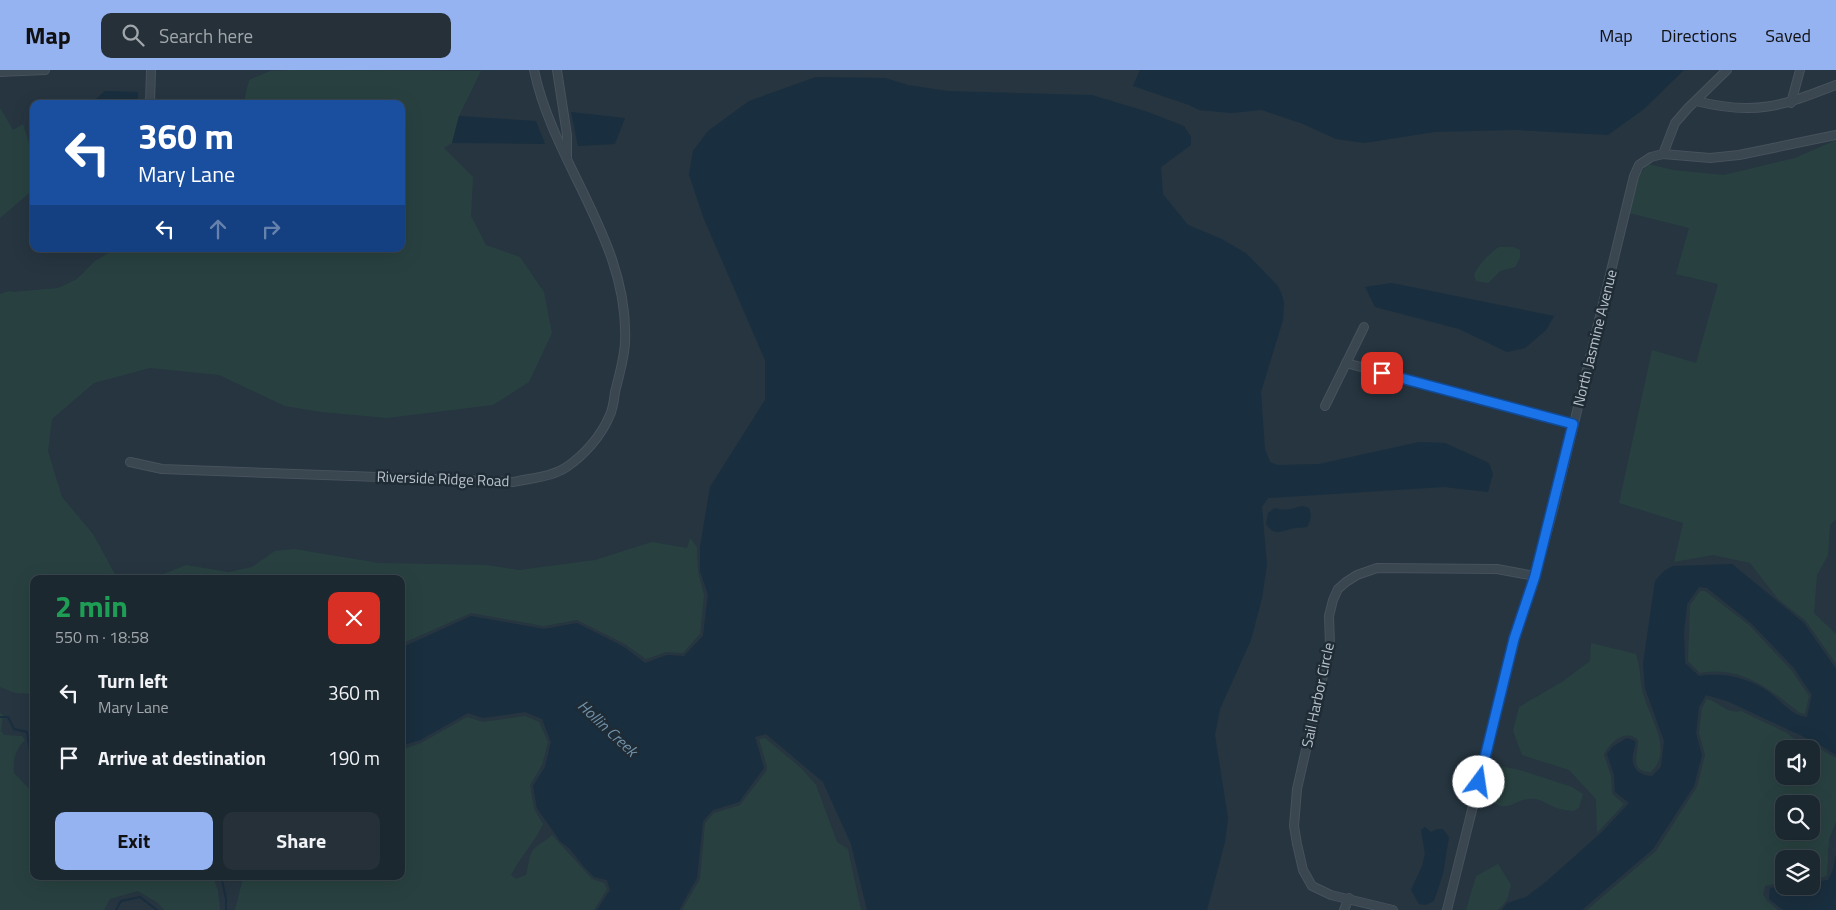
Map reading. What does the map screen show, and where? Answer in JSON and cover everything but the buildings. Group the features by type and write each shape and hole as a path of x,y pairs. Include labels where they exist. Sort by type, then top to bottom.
{"street":[{"path":"0,72 45,70"},
{"path":"150,100 151,70"},
{"name":"Riverside Ridge Road","path":"130,462 172,470 514,482 544,476 567,467 590,446 609,417 625,344 623,300 613,259 598,220 550,125 534,70"},
{"name":"Riverside Ridge Road","path":"557,70 567,135 567,159"},
{"path":"1663,154 1675,123 1728,70"},
{"path":"1790,103 1800,70"},
{"path":"1696,101 1717,106 1752,109 1767,108 1790,103 1836,85"},
{"name":"North Jasmine Avenue","path":"1447,910 1512,649 1535,576 1634,176 1639,165 1651,156 1663,154 1710,158 1739,156 1836,135"},
{"path":"1325,406 1364,326"},
{"path":"1346,363 1573,424"},
{"name":"Sail Harbor Circle","path":"1394,910 1331,895 1312,886 1303,870 1294,826 1297,788 1330,646 1329,616 1333,600 1338,589 1357,574 1377,568 1497,569 1535,576"},
{"path":"1344,910 1349,898"}],"green space":[{"path":"270,71 481,71 459,116 452,143 444,148 473,177 471,216 486,245 520,257 544,292 552,333 529,382 493,405 387,418 321,412 285,406 219,375 150,368 94,383 52,419 48,451 62,497 93,534 115,575 30,575 30,694 15,693 0,687 0,294 9,291 58,288 77,279 95,261 110,252 405,252 405,100 244,100 249,80"},
{"path":"0,108 13,130 23,124 30,143 30,192 0,218"},
{"path":"1836,140 1836,519 1830,525 1828,555 1817,575 1814,613 1836,634 1836,664 1806,621 1778,599 1750,563 1713,555 1674,562 1683,523 1619,503 1652,350 1696,363 1718,284 1676,274 1689,228 1629,213 1638,176 1648,164 1673,170 1724,175 1795,158"},
{"path":"1499,247 1513,247 1520,250 1520,258 1515,267 1500,271 1488,283 1476,281 1474,275 1478,267"},
{"path":"690,538 697,547 698,572 704,595 700,634 683,653 666,652 646,659 625,644 577,620 544,626 471,613 405,642 405,575 161,575 186,565 228,572 252,567 275,551 294,549 379,563 486,565 519,570 595,560 652,542 687,548"},
{"path":"1700,591 1705,591 1749,625 1792,671 1809,696 1805,714 1800,713 1754,681 1729,672 1700,673 1688,661 1690,605"},
{"path":"1591,643 1636,654 1642,689 1660,742 1658,763 1651,772 1639,769 1637,765 1638,740 1634,737 1629,735 1619,738 1606,750 1604,755 1611,776 1612,794 1624,804 1597,833 1596,799 1569,770 1522,755 1513,731 1519,707 1562,682 1590,661"},
{"path":"1707,699 1727,710 1741,711 1787,733 1796,740 1775,740 1775,785 1820,785 1820,749 1836,758 1836,822 1829,839 1827,875 1820,878 1820,850 1775,850 1775,884 1765,886 1763,894 1767,901 1778,910 1587,910 1656,851 1697,787 1705,755 1699,733 1702,708"},
{"path":"0,713 3,715 1,731 4,735 22,736 25,740 15,755 14,773 30,790 30,880 214,880 218,891 220,910 164,910 158,903 138,891 110,899 104,910 0,910"},
{"path":"525,716 539,722 548,742 542,765 530,785 534,809 543,824 511,875 516,879 526,875 533,850 552,835 592,879 604,883 607,889 594,910 235,910 242,880 405,880 405,749 421,743 467,717 483,722"},
{"path":"765,738 802,769 816,785 837,842 848,849 861,910 682,910 700,879 705,823 714,813 740,805 767,770 759,739"},
{"path":"1495,765 1520,770 1572,787 1583,794 1579,808 1573,811 1561,809 1535,799 1523,800 1507,806 1497,804 1491,800 1491,778"},
{"path":"1498,864 1511,885 1507,900 1498,910 1466,910 1476,876"}],"water":[{"path":"1140,70 1684,70 1644,109 1608,135 1516,130 1434,132 1365,143 1336,139 1303,124 1262,110 1231,113 1199,110 1133,86"},
{"path":"816,77 885,78 908,85 947,91 1092,95 1148,112 1184,126 1191,137 1191,145 1161,167 1163,194 1188,225 1222,239 1247,254 1278,286 1282,295 1284,303 1283,320 1261,392 1265,449 1270,462 1277,465 1319,464 1419,442 1445,443 1489,463 1493,474 1488,492 1444,487 1268,498 1262,507 1267,565 1262,598 1251,640 1220,709 1215,735 1228,818 1225,842 1207,910 867,910 851,844 823,782 766,734 755,737 764,768 739,802 713,810 703,821 697,878 679,910 597,910 610,890 607,880 594,877 584,867 570,849 560,841 537,808 533,786 545,767 551,742 542,719 525,712 483,718 468,713 420,740 405,745 405,646 471,616 544,629 577,623 624,647 645,663 667,655 684,656 703,636 708,595 700,571 700,547 710,487 765,400 765,360 704,219 689,175 693,151 708,131 749,101"},
{"path":"105,91 138,92 138,100 95,100"},
{"path":"571,112 625,118 615,144 578,146"},
{"path":"459,116 536,121 545,144 452,143"},
{"path":"1392,283 1554,316 1546,330 1525,348 1507,352 1459,329 1375,307 1365,287"},
{"path":"1302,506 1309,508 1311,513 1307,527 1275,532 1266,524 1268,513 1275,508 1288,509"},
{"path":"1732,564 1804,623 1836,669 1836,755 1820,745 1820,740 1811,740 1727,701 1706,695 1699,707 1696,733 1702,755 1694,786 1653,849 1582,910 1502,910 1507,903 1526,897 1547,881 1603,831 1629,803 1615,792 1614,775 1607,754 1612,747 1627,738 1635,741 1632,759 1636,770 1647,776 1652,776 1661,767 1664,741 1645,688 1643,664 1655,581 1664,571 1673,566","holes":["1699,587 1707,588 1751,623 1794,668 1812,695 1807,717 1796,714 1769,692 1753,683 1736,677 1699,676 1685,663 1684,633 1687,604"]},
{"path":"1425,827 1431,832 1443,829 1449,837 1443,874 1434,901 1426,905 1419,904 1411,890 1422,866 1425,854 1421,830"},
{"path":"1836,854 1836,910 1783,910 1769,899 1770,888 1775,887 1775,895 1820,895 1820,881 1828,880 1833,870"}],"waterway":[{"name":"Hollin Creek","path":"0,717 8,717 14,729 27,732 30,751"},
{"path":"222,880 226,899 226,910"},
{"path":"116,910 121,901 140,897 157,910"}],"route":[{"path":"1382,373 1573,424 1535,576 1514,639 1479,782"}]}
